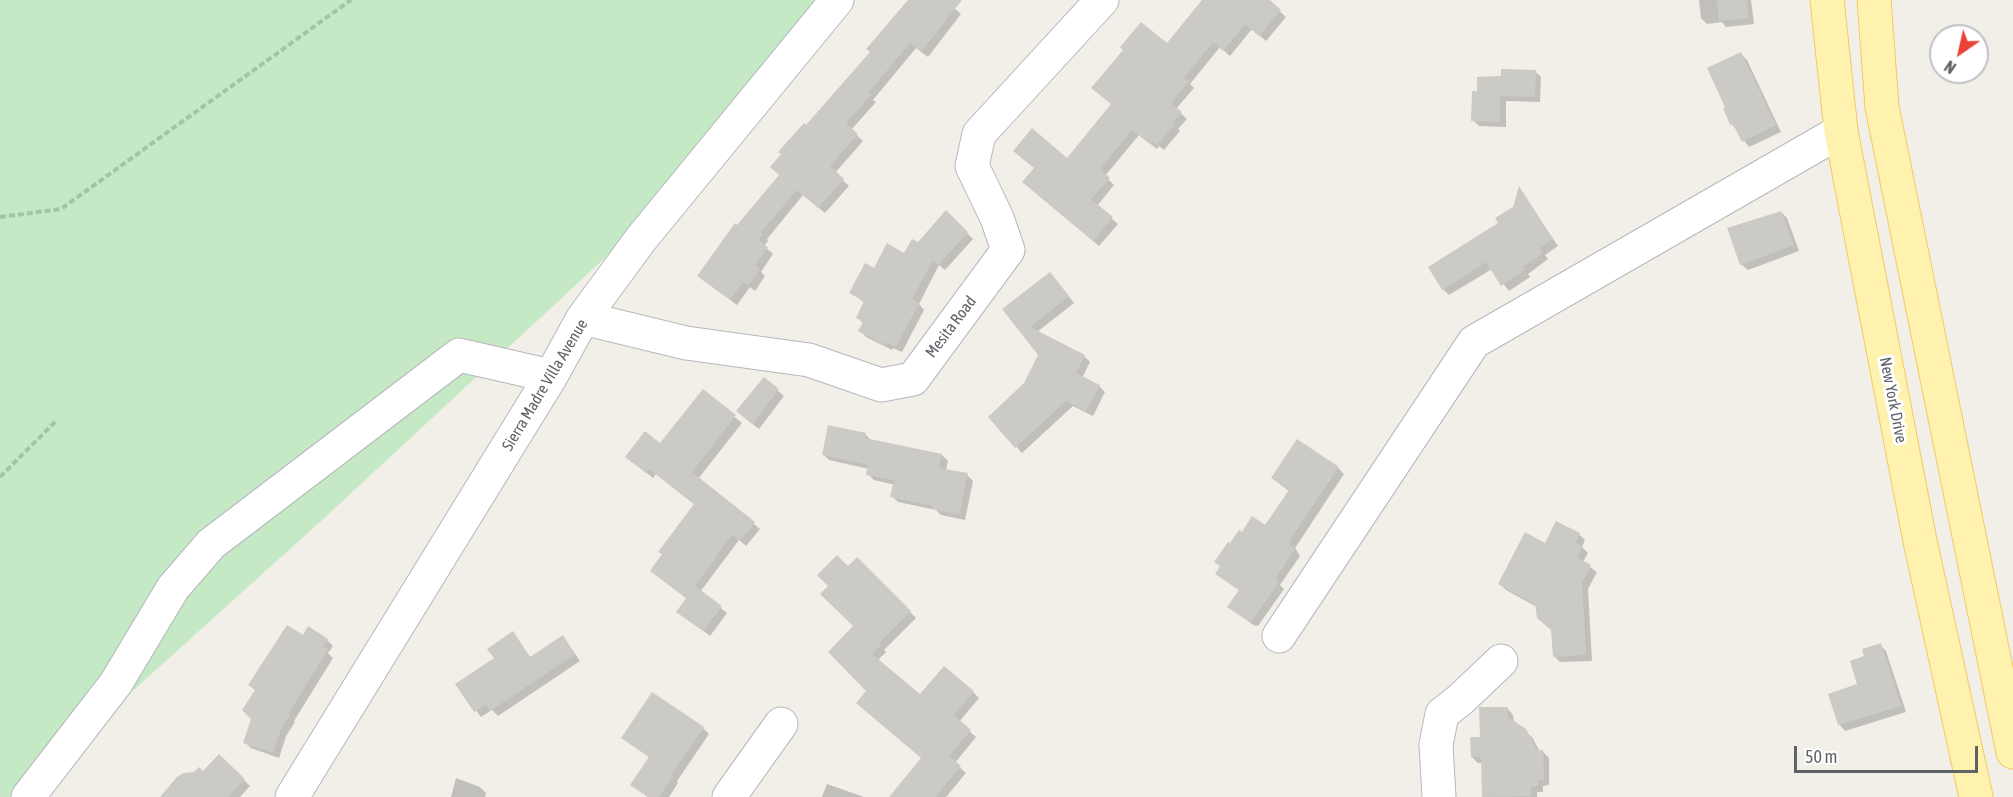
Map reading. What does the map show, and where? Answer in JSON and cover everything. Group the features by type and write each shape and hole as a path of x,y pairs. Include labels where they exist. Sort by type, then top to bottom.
{"main road":[{"name":"New York Drive","path":"1827,0 1841,131 1920,541 1976,797"},
{"path":"1874,0 1882,107 2013,752"}],"street":[{"name":"Sierra Madre Villa Avenue","path":"292,797 551,376 583,318 641,239 837,0"},
{"name":"Mesita Road","path":"583,318 686,343 808,360 881,385 913,379 1008,250 997,218 972,166 979,134 1102,0"},
{"path":"1279,636 1474,342 1841,131"},
{"path":"28,797 116,683 173,588 211,544 459,356 551,376"},
{"path":"1439,797 1437,745 1442,714 1502,661"},
{"path":"729,797 781,724"}],"path":[{"path":"0,217 61,209 351,0"},
{"path":"0,477 56,421"}],"green space":[{"path":"0,0 827,0 620,244 321,521 15,797 0,797"}],"building":[{"path":"908,0 962,0 921,52 910,43 868,93 871,95 846,123 858,134 830,166 844,179 818,208 797,190 761,232 763,234 758,240 768,247 755,265 760,269 748,286 743,282 730,300 697,276 735,223 737,225 779,175 770,167 781,154 778,152 804,123 806,125 870,52 866,49"},
{"path":"1202,0 1270,0 1281,10 1259,36 1245,24 1223,51 1213,42 1184,78 1189,81 1171,103 1182,112 1157,145 1153,141 1150,144 1132,130 1100,169 1110,178 1091,199 1113,217 1093,241 1022,182 1034,168 1013,151 1032,128 1067,158 1111,104 1091,88 1123,50 1120,47 1141,22 1167,43"},
{"path":"1717,0 1747,0 1749,18 1719,21"},
{"path":"1741,52 1776,125 1742,142 1733,124 1730,125 1723,108 1725,107 1707,68"},
{"path":"1501,69 1536,70 1535,97 1500,96 1500,122 1471,121 1472,91 1477,91 1477,77 1501,76"},
{"path":"1519,186 1553,239 1540,248 1543,253 1523,267 1525,270 1501,286 1486,262 1442,290 1428,267 1498,223 1495,218 1513,207"},
{"path":"946,210 968,232 938,265 933,260 912,299 919,303 896,347 887,343 885,345 858,331 863,322 856,318 864,301 849,293 865,263 874,268 887,243 904,253 912,239 918,242"},
{"path":"1781,211 1794,245 1740,265 1727,228"},
{"path":"1050,272 1069,296 1030,327 1085,355 1076,373 1100,385 1086,411 1066,401 1015,448 988,417 1024,383 1038,355 1002,309"},
{"path":"764,377 779,389 752,424 736,411"},
{"path":"703,389 736,415 692,472 755,522 740,541 732,535 686,598 650,571 662,554 658,552 694,504 649,469 646,473 625,457 645,431 660,443"},
{"path":"828,425 866,433 865,438 942,454 939,468 968,473 959,515 933,509 933,506 890,497 894,480 866,475 868,465 822,455"},
{"path":"1297,439 1339,467 1289,541 1295,549 1275,579 1279,582 1252,621 1248,621 1227,607 1239,590 1215,574 1220,566 1214,562 1239,530 1242,532 1252,516 1265,525 1289,490 1271,478"},
{"path":"1556,521 1580,533 1576,542 1582,546 1577,557 1591,565 1582,583 1586,655 1553,657 1551,630 1537,618 1535,604 1498,584 1525,532 1545,543"},
{"path":"837,555 848,566 857,557 911,611 879,643 881,645 872,654 920,694 944,666 974,691 954,715 971,730 949,756 961,766 935,797 889,797 921,758 856,703 866,691 828,652 853,626 820,594 828,586 817,575"},
{"path":"695,586 722,606 703,631 676,612"},
{"path":"287,625 303,635 308,626 328,639 323,647 328,650 288,714 290,715 281,729 273,753 243,743 251,719 242,710 255,690 248,685"},
{"path":"513,631 530,657 563,635 575,654 490,711 486,705 474,712 455,684 494,658 487,649"},
{"path":"1881,643 1901,706 1838,725 1828,694 1857,684 1850,661 1864,656 1862,649"},
{"path":"652,692 704,727 671,775 673,776 659,797 648,797 630,785 649,757 621,738"},
{"path":"1479,707 1508,707 1508,717 1526,729 1537,750 1543,750 1544,780 1538,780 1538,786 1531,787 1531,796 1482,797 1481,757 1471,757 1470,737 1480,737"},
{"path":"219,754 245,779 228,797 160,797 177,777 183,773 194,772 199,767 203,771"}]}
